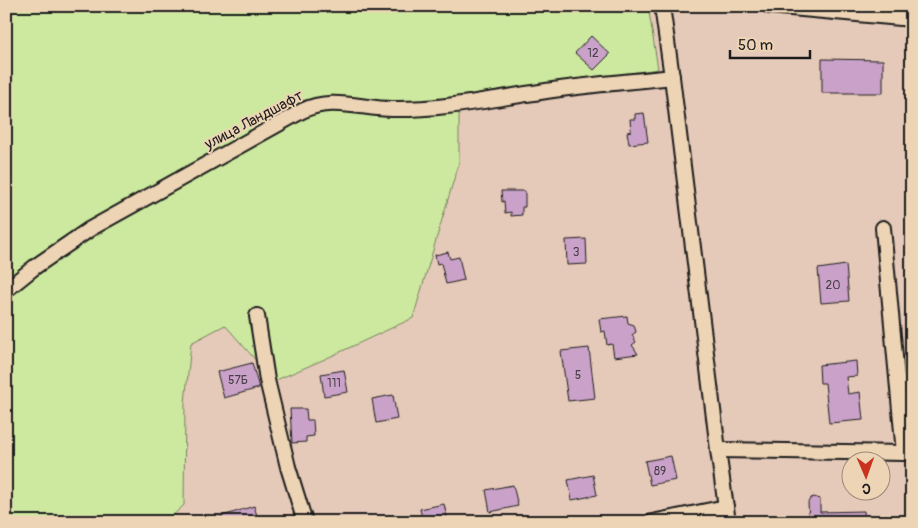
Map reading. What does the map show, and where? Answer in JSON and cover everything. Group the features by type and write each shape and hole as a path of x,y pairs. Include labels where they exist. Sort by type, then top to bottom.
{"street":[{"path":"662,6 728,522"},
{"path":"769,6 912,19"},
{"name":"улица Ландшафт","path":"6,290 36,266 90,229 302,111 315,106 340,104 392,110 442,107 543,91 672,77"},
{"path":"718,450 908,450 883,228"},
{"path":"257,316 267,380 288,467 305,522"},
{"path":"652,522 726,507"}],"green space":[{"path":"6,6 648,6 658,69 459,98 459,162 413,318 274,381 225,325 191,343 185,403 184,505 166,522 6,522"}],"building":[{"path":"591,36 610,54 594,70 575,53"},
{"path":"822,59 883,60 883,93 822,93"},
{"path":"644,113 648,142 629,144 627,132 631,131 630,119 635,119 635,114"},
{"path":"501,191 525,191 525,207 522,207 522,215 511,216 511,212 505,213"},
{"path":"586,239 587,264 567,265 566,240"},
{"path":"448,252 450,259 459,257 464,280 446,284 441,263 437,264 435,255"},
{"path":"846,265 849,301 821,303 818,269"},
{"path":"627,316 628,323 634,325 636,332 632,335 636,342 632,345 638,354 614,357 612,344 607,345 605,331 601,332 599,319"},
{"path":"589,348 595,398 568,401 561,351"},
{"path":"856,361 857,376 846,377 848,394 860,392 863,420 829,423 825,383 820,383 819,365"},
{"path":"252,363 259,388 224,398 217,372"},
{"path":"344,370 348,392 324,396 321,374"},
{"path":"393,395 397,419 376,423 372,399"},
{"path":"290,409 306,409 307,420 313,420 314,436 306,437 306,442 292,443"},
{"path":"671,456 676,480 650,485 645,461"},
{"path":"593,475 597,495 572,500 568,480"},
{"path":"513,485 518,506 490,512 486,490"},
{"path":"814,497 820,499 820,512 864,511 865,522 809,522 808,502"},
{"path":"444,504 448,522 423,522 420,509"},
{"path":"254,506 259,522 210,522 210,520"}]}
